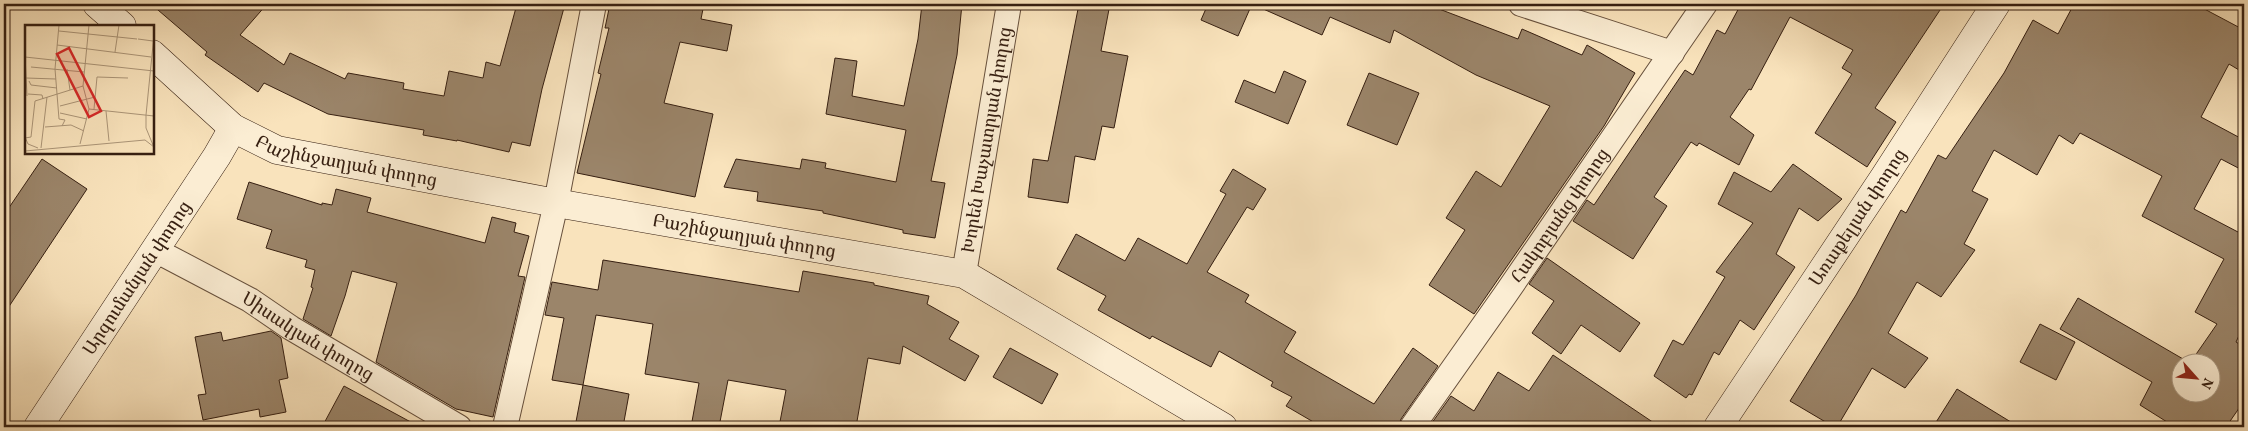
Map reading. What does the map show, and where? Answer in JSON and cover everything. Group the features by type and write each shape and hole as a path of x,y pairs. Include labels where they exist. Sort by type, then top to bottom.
{"main road":[{"path":"97,4 121,25"},
{"name":"Առաքելյան փողոց","path":"1718,427 1885,176 1996,4"},
{"path":"154,56 233,128"},
{"name":"Բաշինջաղյան փողոց","path":"233,128 277,150 556,203 964,274 1223,427"},
{"name":"Արզումանյան փողոց","path":"38,427 233,128"}],"street":[{"path":"505,427 556,203 594,4"},
{"name":"Խորեն Խաչատրյան փողոց","path":"964,274 1009,4"},
{"path":"1521,4 1672,53"},
{"name":"Հակոբյանց փողոց","path":"1412,427 1705,4"},
{"name":"Սիսակյան փողոց","path":"155,250 250,300 291,328 459,427"}],"building":[{"path":"151,4 267,4 240,35 284,65 290,53 345,79 348,73 404,83 403,89 444,96 449,71 483,78 486,62 500,66 517,4 565,4 542,89 530,146 512,142 509,152 457,140 423,135 424,130 328,114 264,83 258,92 205,55 207,52"},
{"path":"610,4 704,4 701,19 732,25 727,51 680,42 664,103 713,114 695,197 577,173 601,74 598,73 609,28 605,28"},
{"path":"922,4 962,4 957,55 931,181 945,183 935,238 903,233 903,230 823,213 823,211 757,201 758,192 724,187 736,159 800,169 802,159 826,163 825,168 896,182 906,130 826,114 835,58 857,61 852,96 904,106 918,39"},
{"path":"1079,4 1110,4 1101,51 1128,56 1114,128 1102,126 1095,160 1075,156 1068,203 1028,197 1033,159 1048,161"},
{"path":"1208,4 1252,4 1238,36 1201,20"},
{"path":"1252,4 1426,4 1518,39 1522,29 1582,55 1587,45 1635,73 1604,126 1474,314 1429,285 1465,230 1446,218 1476,171 1501,187 1550,106 1476,75 1394,30 1390,43 1330,17 1322,35"},
{"path":"1741,4 1944,4 1875,108 1896,122 1867,167 1815,133 1852,74 1842,68 1853,50 1790,17 1751,90 1749,89 1730,117 1754,135 1739,165 1699,143 1697,146 1691,142 1654,197 1667,206 1633,259 1573,221 1587,200 1594,205 1685,70 1693,75 1717,30 1725,34"},
{"path":"2074,4 2195,4 2244,30 2244,73 2229,64 2201,117 2244,140 2244,171 2221,159 2194,209 2238,232 2244,219 2244,325 2236,342 2244,347 2244,401 2226,427 2175,427 2140,405 2152,382 2060,329 2078,298 2174,354 2170,354 2170,404 2220,404 2220,354 2196,354 2217,324 2195,312 2224,259 2142,216 2162,176 2080,133 2073,144 2059,135 2037,175 1994,150 1972,191 1988,199 1964,244 1975,250 1941,297 1917,282 1888,333 1928,358 1905,388 1872,368 1837,427 1834,427 1790,401 1856,295 1901,210 1906,213 1938,155 1946,159 2004,73 2033,20 2058,34"},
{"path":"1284,71 1306,81 1288,124 1235,102 1244,80 1275,93"},
{"path":"1369,73 1419,93 1397,145 1347,125"},
{"path":"42,159 87,189 4,314 4,215"},
{"path":"1793,164 1842,199 1818,221 1799,208 1776,254 1795,267 1754,330 1740,320 1719,355 1714,352 1692,395 1689,394 1686,398 1654,376 1673,340 1683,345 1725,277 1716,272 1753,223 1718,204 1734,172 1771,192"},
{"path":"1233,169 1266,189 1253,210 1247,207 1207,272 1249,295 1245,302 1296,332 1284,352 1374,404 1413,348 1438,366 1401,419 1398,427 1322,427 1286,406 1292,397 1271,386 1273,382 1219,351 1211,367 1152,336 1150,339 1098,310 1106,296 1057,269 1076,234 1125,261 1138,238 1187,264 1226,194 1220,191"},
{"path":"249,182 322,205 322,203 332,205 336,189 371,198 367,212 485,243 492,217 516,223 514,232 529,236 518,276 525,277 493,417 456,409 376,362 397,283 352,271 331,336 303,319 313,288 311,287 315,270 305,267 307,260 266,248 272,230 237,219"},
{"path":"1547,258 1640,323 1620,352 1581,325 1561,354 1532,333 1554,301 1529,284"},
{"path":"603,260 799,292 803,271 874,283 874,285 929,296 927,304 959,322 949,339 979,356 965,381 903,346 900,364 868,358 856,427 779,427 786,390 728,380 719,427 691,427 699,383 645,374 653,324 596,315 583,385 552,380 564,318 545,315 552,282 598,290"},
{"path":"2040,324 2075,342 2056,380 2020,362"},
{"path":"271,331 281,338 288,378 279,380 286,412 260,417 259,409 203,420 198,395 206,394 195,337 221,332 223,341"},
{"path":"1010,348 1058,374 1042,404 993,377"},
{"path":"1553,355 1660,427 1429,427 1451,396 1474,411 1498,372 1529,391"},
{"path":"583,385 629,394 623,427 575,427"},
{"path":"344,386 420,427 322,427"},
{"path":"1957,389 2019,427 1933,427"}]}
